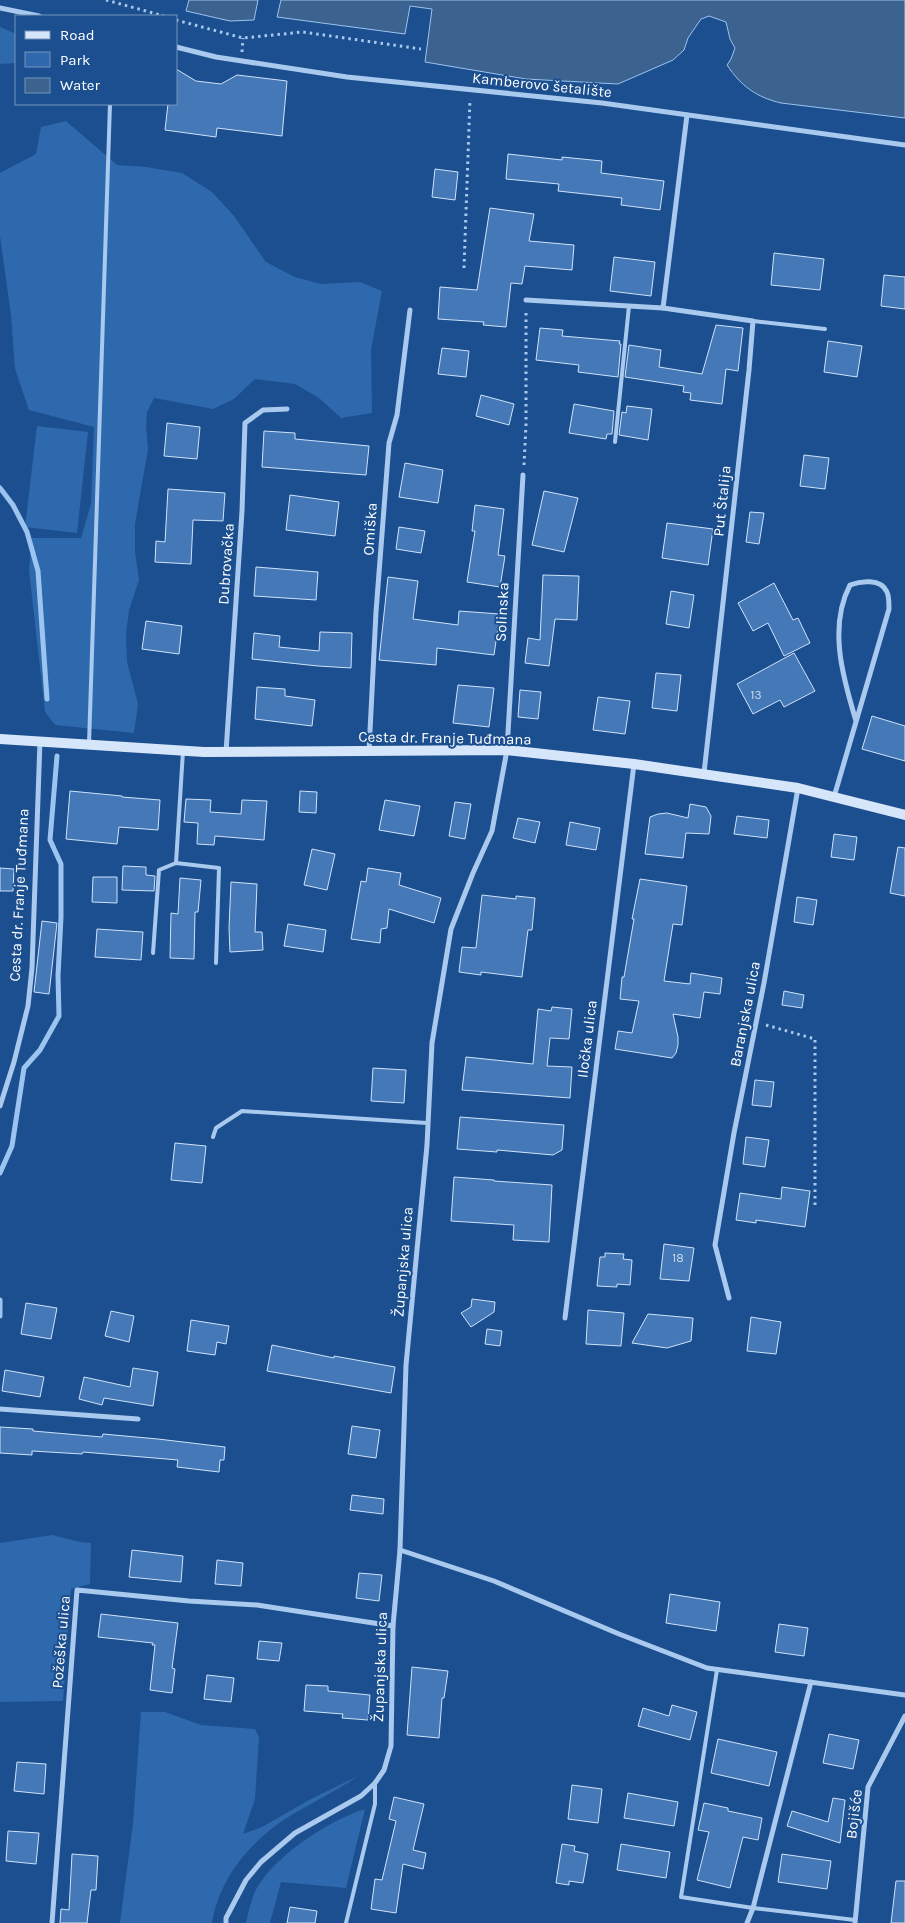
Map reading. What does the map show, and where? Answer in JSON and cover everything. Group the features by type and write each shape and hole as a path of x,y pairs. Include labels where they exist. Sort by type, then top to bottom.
{"main road":[{"name":"Cesta dr. Franje Tuđmana","path":"0,739 226,752 507,750 704,773 798,788 905,816"}],"street":[{"path":"0,8 34,15"},
{"name":"Kamberovo šetalište","path":"178,48 216,57 347,77 602,103 905,145"},
{"path":"663,308 687,115"},
{"path":"526,300 663,308 753,321"},
{"name":"Omiška","path":"369,752 376,612 389,443 397,415 410,310"},
{"name":"Put Štalija","path":"704,773 753,321"},
{"name":"Dubrovačka","path":"226,752 241,530 245,422 263,410 287,409"},
{"name":"Solinska","path":"507,750 523,475"},
{"path":"833,797 890,609 887,591 875,582 860,581 850,585 843,598 838,634 842,672 856,721"},
{"name":"Cesta dr. Franje Tuđmana","path":"0,1106 14,1062 28,1006 32,968 40,740"},
{"name":"Županjska ulica","path":"226,1923 226,1918 246,1880 261,1862 295,1833 361,1796 375,1783 384,1770 391,1746 393,1626 400,1550 406,1365 427,1145 432,1043 451,930 492,831 507,750"},
{"name":"Iločka ulica","path":"565,1318 634,764"},
{"name":"Baranjska ulica","path":"729,1298 715,1245 798,788"},
{"path":"0,1409 138,1419"},
{"path":"400,1550 494,1581 619,1634 707,1668 905,1695"},
{"name":"Požeška ulica","path":"52,1923 77,1590 189,1601 257,1605 393,1626"},
{"path":"747,1923 753,1908 811,1682"},
{"name":"Bojišće","path":"855,1921 868,1787 905,1716"}],"lane":[{"path":"89,744 110,105"},
{"path":"615,442 629,306"},
{"path":"753,321 824,329"},
{"path":"176,863 183,751"},
{"path":"153,953 159,870 176,863 219,868 216,963"},
{"path":"213,1137 216,1128 242,1110 427,1122"},
{"path":"717,1670 681,1897 855,1921"},
{"name":"Županjska ulica","path":"346,1923 375,1804 375,1783"}],"path":[{"path":"106,0 160,15"},
{"path":"178,21 243,38 303,32 421,48"},
{"path":"464,268 471,90"},
{"path":"523,475 526,425 526,300"},
{"path":"756,1022 814,1039 815,1207"}],"green space":[{"path":"0,27 15,34 15,63 0,64"},
{"path":"66,121 117,165 146,167 182,173 212,192 234,216 266,262 295,277 321,284 360,282 382,291 371,350 372,413 341,418 319,398 295,384 255,379 234,399 213,409 154,398 147,412 148,449 135,524 135,552 139,580 129,610 126,635 127,662 138,704 134,733 55,725 45,712 29,570 32,538 81,538 91,504 94,427 29,410 15,369 11,315 0,236 0,173 36,154 41,127"},
{"path":"37,426 88,432 77,533 25,527"},
{"path":"52,1535 91,1543 90,1584 71,1589 63,1701 0,1702 0,1543"},
{"path":"141,1712 165,1712 201,1725 255,1729 259,1737 255,1799 243,1834 262,1827 311,1799 358,1776 285,1819 259,1839 229,1877 221,1892 212,1923 120,1923 133,1823"},
{"path":"365,1809 346,1888 281,1882 270,1923 246,1923 257,1887 280,1860 307,1838 322,1829"}],"water":[{"path":"189,0 258,0 254,20 230,21 186,11"},
{"path":"281,0 905,0 905,118 781,103 757,94 744,85 727,65 735,48 730,39 726,22 709,16 701,19 688,38 684,50 673,60 618,84 526,79 425,62 432,9 410,6 405,34 277,17"}],"building":[{"path":"178,70 196,81 221,84 237,75 287,81 282,136 217,128 216,137 165,130 168,105 178,105"},
{"path":"508,154 562,160 562,157 602,161 601,173 664,181 660,210 621,205 622,198 558,191 559,184 506,179"},
{"path":"435,169 458,172 455,200 432,197"},
{"path":"490,208 534,214 529,241 574,245 572,270 525,266 522,284 511,283 506,327 483,325 484,322 438,319 440,287 477,290"},
{"path":"774,253 824,259 820,290 771,285"},
{"path":"614,257 655,262 651,296 610,291"},
{"path":"884,275 905,277 905,309 881,306"},
{"path":"716,325 743,328 738,371 726,369 722,404 690,400 691,393 683,392 684,386 625,377 629,345 661,350 659,367 702,374"},
{"path":"540,328 563,330 562,336 620,341 618,377 578,372 579,365 536,360"},
{"path":"828,341 862,346 857,377 824,372"},
{"path":"442,348 469,351 466,377 438,374"},
{"path":"481,395 514,404 509,425 476,416"},
{"path":"574,404 614,411 612,434 607,434 606,439 569,433"},
{"path":"627,406 652,409 648,440 619,435 622,412 626,413"},
{"path":"167,423 200,427 197,459 164,456"},
{"path":"264,431 295,433 295,439 369,446 366,475 262,467"},
{"path":"804,455 829,458 825,489 800,486"},
{"path":"405,463 443,470 438,503 399,497"},
{"path":"168,489 225,493 223,521 193,520 191,564 155,562 156,541 165,542"},
{"path":"544,491 578,498 564,552 532,545"},
{"path":"290,495 339,502 335,536 286,530"},
{"path":"475,505 504,509 498,555 505,556 500,587 467,582 475,531 472,531"},
{"path":"750,512 764,513 759,544 746,542"},
{"path":"667,523 713,529 708,565 662,558"},
{"path":"399,527 425,531 421,553 396,549"},
{"path":"256,567 318,572 316,600 254,596"},
{"path":"543,575 579,576 577,620 555,619 549,666 525,663 528,638 540,640"},
{"path":"388,577 418,581 413,619 458,625 459,611 500,614 494,655 437,648 436,665 379,660"},
{"path":"774,583 793,620 798,618 810,643 784,656 768,623 753,631 738,603"},
{"path":"671,591 694,595 689,628 666,624"},
{"path":"146,621 182,626 179,654 142,649"},
{"path":"320,632 352,633 351,668 252,659 254,633 280,636 279,647 319,651"},
{"path":"794,653 815,691 784,707 780,700 753,714 737,684"},
{"path":"656,673 681,675 677,711 652,708"},
{"path":"458,685 494,688 489,727 453,723"},
{"path":"257,687 285,689 285,696 315,700 312,726 255,719"},
{"path":"520,690 541,692 538,719 518,717"},
{"path":"598,697 630,701 625,734 593,730"},
{"path":"872,716 905,726 905,761 862,749"},
{"path":"70,791 160,800 158,830 119,827 117,844 66,839"},
{"path":"300,791 317,792 316,813 299,812"},
{"path":"186,799 211,800 210,812 241,814 242,800 267,801 264,840 215,836 214,845 197,844 198,823 184,822"},
{"path":"385,800 420,806 414,836 379,830"},
{"path":"455,802 471,804 465,839 449,836"},
{"path":"690,804 706,807 711,816 709,834 686,833 683,858 645,854 650,817 667,813 688,818"},
{"path":"737,816 769,820 767,838 734,834"},
{"path":"518,818 540,822 535,843 513,838"},
{"path":"570,822 600,828 596,850 566,845"},
{"path":"834,834 857,837 854,860 831,857"},
{"path":"898,847 905,848 905,896 890,893"},
{"path":"312,849 335,854 327,890 304,885"},
{"path":"123,866 146,867 146,875 155,876 154,891 122,890"},
{"path":"0,868 14,869 13,891 0,891"},
{"path":"368,868 401,873 399,885 441,898 434,923 389,909 387,928 381,929 380,943 351,939 361,881 366,882"},
{"path":"93,877 117,877 117,903 92,902"},
{"path":"180,878 201,880 198,912 195,912 194,959 170,958 171,913 178,914"},
{"path":"640,879 687,886 682,925 673,924 664,981 690,984 691,973 722,978 720,994 704,992 700,1018 673,1014 678,1045 676,1053 672,1058 615,1049 618,1031 632,1033 639,1001 620,999 622,977 624,977"},
{"path":"231,882 257,884 255,932 262,932 263,950 230,952"},
{"path":"482,895 516,899 516,896 535,898 532,930 528,930 522,977 481,972 481,975 459,972 462,947 476,948"},
{"path":"797,897 817,900 813,925 794,922"},
{"path":"42,921 57,923 49,994 34,992"},
{"path":"288,924 326,930 323,952 284,946"},
{"path":"97,929 143,932 141,960 95,957"},
{"path":"784,991 804,995 802,1008 782,1005"},
{"path":"552,1007 572,1009 569,1039 550,1038 547,1066 572,1067 570,1098 462,1090 466,1057 533,1064 538,1009 551,1011"},
{"path":"373,1068 406,1070 404,1103 371,1101"},
{"path":"755,1080 774,1082 771,1107 752,1105"},
{"path":"460,1117 564,1125 562,1150 553,1155 457,1149"},
{"path":"746,1137 769,1140 765,1167 743,1164"},
{"path":"175,1143 206,1146 202,1183 171,1180"},
{"path":"454,1177 552,1185 549,1242 513,1240 514,1225 451,1221"},
{"path":"782,1187 810,1191 805,1227 756,1220 756,1223 736,1220 740,1193 781,1199"},
{"path":"664,1244 694,1248 689,1281 660,1279"},
{"path":"605,1253 624,1254 623,1259 632,1260 630,1285 617,1284 617,1287 597,1286 600,1257 605,1257"},
{"path":"472,1299 495,1302 494,1312 471,1327 461,1313 471,1307"},
{"path":"26,1303 57,1308 51,1339 21,1334"},
{"path":"588,1310 624,1313 621,1346 586,1344"},
{"path":"111,1311 134,1316 129,1342 105,1336"},
{"path":"648,1314 693,1318 691,1341 667,1348 632,1343"},
{"path":"751,1317 781,1322 776,1354 747,1351"},
{"path":"191,1320 229,1326 226,1344 217,1342 215,1355 187,1351"},
{"path":"487,1329 502,1331 500,1346 485,1344"},
{"path":"272,1345 334,1358 334,1356 395,1367 391,1393 267,1371"},
{"path":"133,1368 158,1372 153,1406 104,1398 102,1405 79,1399 84,1377 130,1387"},
{"path":"5,1370 44,1377 40,1397 2,1391"},
{"path":"352,1426 380,1430 376,1458 348,1454"},
{"path":"0,1427 102,1437 103,1434 225,1447 224,1460 220,1460 219,1472 177,1467 178,1460 83,1452 82,1454 32,1451 32,1455 0,1453"},
{"path":"352,1495 384,1499 383,1514 350,1510"},
{"path":"132,1550 183,1556 181,1582 129,1577"},
{"path":"217,1560 243,1563 241,1586 215,1584"},
{"path":"359,1573 382,1575 379,1601 356,1598"},
{"path":"670,1594 720,1602 716,1631 666,1623"},
{"path":"101,1614 178,1623 172,1668 175,1669 172,1693 150,1690 155,1645 152,1645 153,1643 98,1637"},
{"path":"779,1624 808,1628 804,1656 775,1652"},
{"path":"259,1641 282,1643 279,1661 257,1659"},
{"path":"412,1667 448,1671 444,1698 442,1698 439,1738 407,1735"},
{"path":"207,1675 234,1678 231,1702 204,1699"},
{"path":"306,1685 328,1686 328,1691 370,1695 368,1720 342,1718 343,1714 304,1711"},
{"path":"672,1705 697,1712 690,1740 638,1726 643,1708 669,1716"},
{"path":"829,1734 859,1740 853,1769 823,1763"},
{"path":"718,1739 777,1752 769,1786 711,1773"},
{"path":"17,1762 46,1764 44,1794 14,1791"},
{"path":"572,1785 602,1789 598,1823 568,1819"},
{"path":"628,1793 678,1802 674,1826 624,1818"},
{"path":"394,1797 424,1804 413,1850 426,1853 423,1869 403,1864 396,1913 371,1909 375,1879 382,1880 396,1821 389,1819"},
{"path":"833,1798 845,1800 840,1843 787,1826 792,1811 828,1822"},
{"path":"704,1803 728,1808 728,1811 762,1818 758,1840 743,1837 730,1888 697,1880 709,1832 698,1830"},
{"path":"8,1831 39,1833 36,1864 6,1861"},
{"path":"562,1844 575,1846 574,1851 588,1854 583,1883 569,1881 569,1885 556,1883"},
{"path":"621,1844 670,1852 666,1878 617,1870"},
{"path":"72,1854 98,1856 96,1890 91,1890 87,1923 60,1923 61,1909 69,1910"},
{"path":"782,1854 831,1861 827,1889 778,1882"},
{"path":"896,1881 905,1881 905,1923 891,1923"},
{"path":"290,1907 317,1911 315,1923 287,1923"}],"waterway":[{"path":"0,488 13,505 27,532 38,571 47,699"},
{"path":"0,1173 12,1146 24,1068 40,1050 59,1016 58,976 61,864 50,840 57,756"},
{"path":"0,1300 0,1316"}]}
